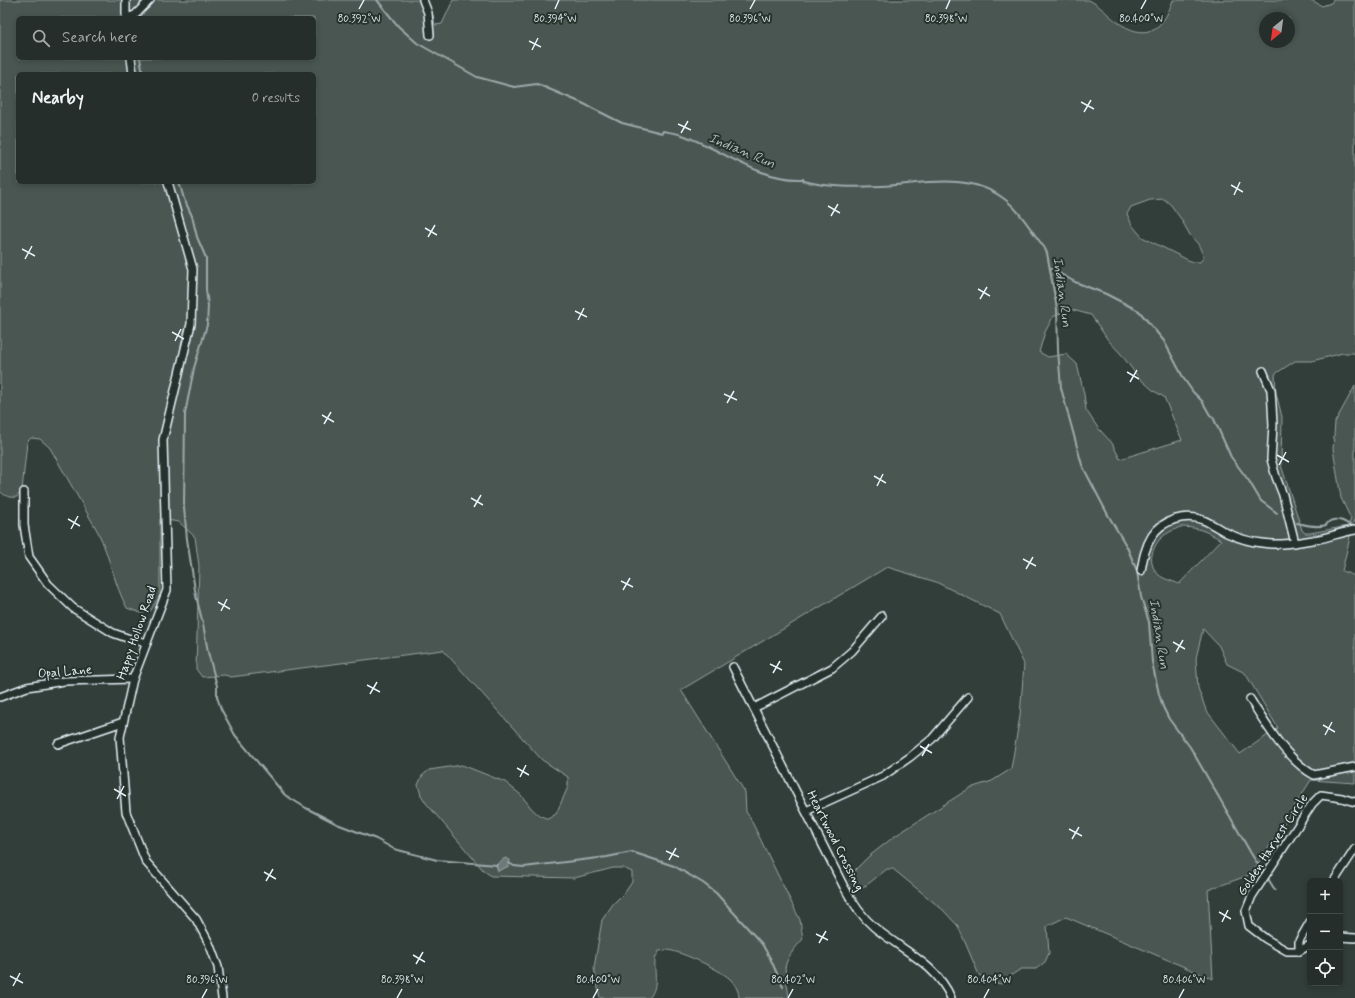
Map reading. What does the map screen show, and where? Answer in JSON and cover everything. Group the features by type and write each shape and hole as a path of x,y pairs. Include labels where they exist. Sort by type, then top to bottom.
{"street":[{"path":"126,0 126,16"},
{"path":"132,16 135,15 150,0"},
{"path":"423,0 428,13 430,35"},
{"path":"131,60 133,72"},
{"name":"Happy Hollow Road","path":"169,184 193,269 191,324 163,440 167,590 133,679 120,736 126,812 146,862 196,919 209,943 218,967 222,998"},
{"path":"1263,371 1270,390 1272,401 1273,425 1271,459 1283,495 1295,543"},
{"path":"24,492 24,525 29,557 48,584 73,608 113,633 147,643"},
{"path":"1141,571 1144,554 1152,535 1162,526 1174,519 1182,517 1192,517 1202,520 1229,534 1245,540 1263,544 1295,543 1355,530"},
{"path":"754,708 832,668 852,651 882,616"},
{"name":"Heartwood Crossing","path":"733,667 844,888 853,902 874,926 926,965 939,978 951,998"},
{"name":"Opal Lane","path":"0,697 27,688 64,681 133,679"},
{"path":"806,810 883,776 932,739 968,697"},
{"path":"1250,699 1269,729 1305,770 1314,775 1355,767"},
{"path":"58,744 123,722"},
{"name":"Golden Harvest Circle","path":"1299,951 1286,951 1266,939 1249,926 1246,911 1252,896 1312,804 1321,794 1355,802"},
{"path":"1336,878 1355,849"},
{"path":"1307,927 1299,941 1299,951 1307,947"},
{"path":"1343,937 1355,938"}],"shaded area":[{"path":"0,0 423,0 433,15 435,25 442,24 453,0 1089,0 1126,27 1144,32 1152,30 1158,26 1169,11 1173,0 1311,0 1322,6 1331,3 1333,0 1355,0 1355,354 1343,353 1312,361 1295,361 1275,374 1276,393 1282,417 1281,465 1302,530 1305,533 1348,526 1351,519 1341,498 1333,449 1335,422 1355,386 1355,521 1354,520 1342,571 1355,576 1355,783 1311,780 1252,874 1208,890 1213,979 1066,917 1047,926 1049,953 1045,962 1036,969 1021,969 1010,976 1003,984 994,983 979,975 958,926 943,910 893,869 887,869 859,891 854,889 850,880 855,870 868,857 895,836 970,788 992,781 1011,769 1020,716 1024,664 1000,614 936,582 887,567 681,690 745,792 746,812 800,920 803,939 790,956 785,968 789,998 739,998 736,987 732,981 721,972 683,954 668,950 659,951 655,958 655,985 649,998 600,998 594,968 602,920 613,904 626,891 632,882 632,872 623,868 613,868 574,878 491,876 483,870 426,803 421,795 418,785 422,776 429,770 462,765 505,782 521,795 532,809 539,815 548,819 556,814 568,787 568,777 542,760 443,650 231,677 225,675 202,677 196,669 199,566 195,537 179,522 160,519 160,595 150,612 141,613 127,608 98,532 50,448 40,439 31,438 27,442 22,490 17,497 7,496 0,491","holes":["1164,199 1171,205 1190,235 1198,244 1204,257 1200,262 1192,262 1142,237 1132,225 1127,214 1131,207 1150,200","1069,309 1091,315 1108,340 1121,354 1138,377 1154,391 1164,397 1182,440 1120,459 1112,443 1098,428 1086,410 1077,364 1066,354 1048,357 1039,352 1045,332 1053,317","1180,527 1206,532 1221,540 1179,584 1166,579 1155,571 1152,556 1155,547 1163,536","1203,629 1219,646 1227,664 1245,673 1278,728 1240,754 1206,710 1198,688 1196,658"]},
{"path":"505,858 510,860 509,866 498,871 496,865"}],"waterway":[{"path":"141,0 141,5"},
{"name":"Indian Run","path":"377,0 398,26 417,43 477,77 514,87 537,84 582,103 622,123 662,133 663,131 682,135 755,170 771,175 803,179 804,181 823,185 862,187 929,182 960,182 989,190 1009,203 1025,221 1047,253 1057,309 1061,388 1082,465 1108,515 1127,547 1137,571 1141,597 1149,622 1152,662 1163,707 1169,719 1190,747 1264,874"},
{"path":"140,60 143,72"},
{"path":"180,184 184,199 192,216 197,237 206,258 206,289 208,306 207,325 194,368 185,414 184,508 187,539 196,596 217,686 217,697 221,709 235,735 285,795 306,808 337,824 376,839 394,849 437,860 497,865"},
{"path":"1050,268 1075,282 1106,294 1139,311 1164,341 1184,379 1213,417 1231,457 1249,481 1261,501 1277,513"},
{"path":"1297,523 1319,526 1326,525 1330,521 1337,520 1343,521 1354,528"},
{"path":"509,863 514,866 524,867 607,857 632,852 674,866 703,883 716,893 762,944 783,987"},
{"name":"Indian Run","path":"1267,877 1275,890"}]}
